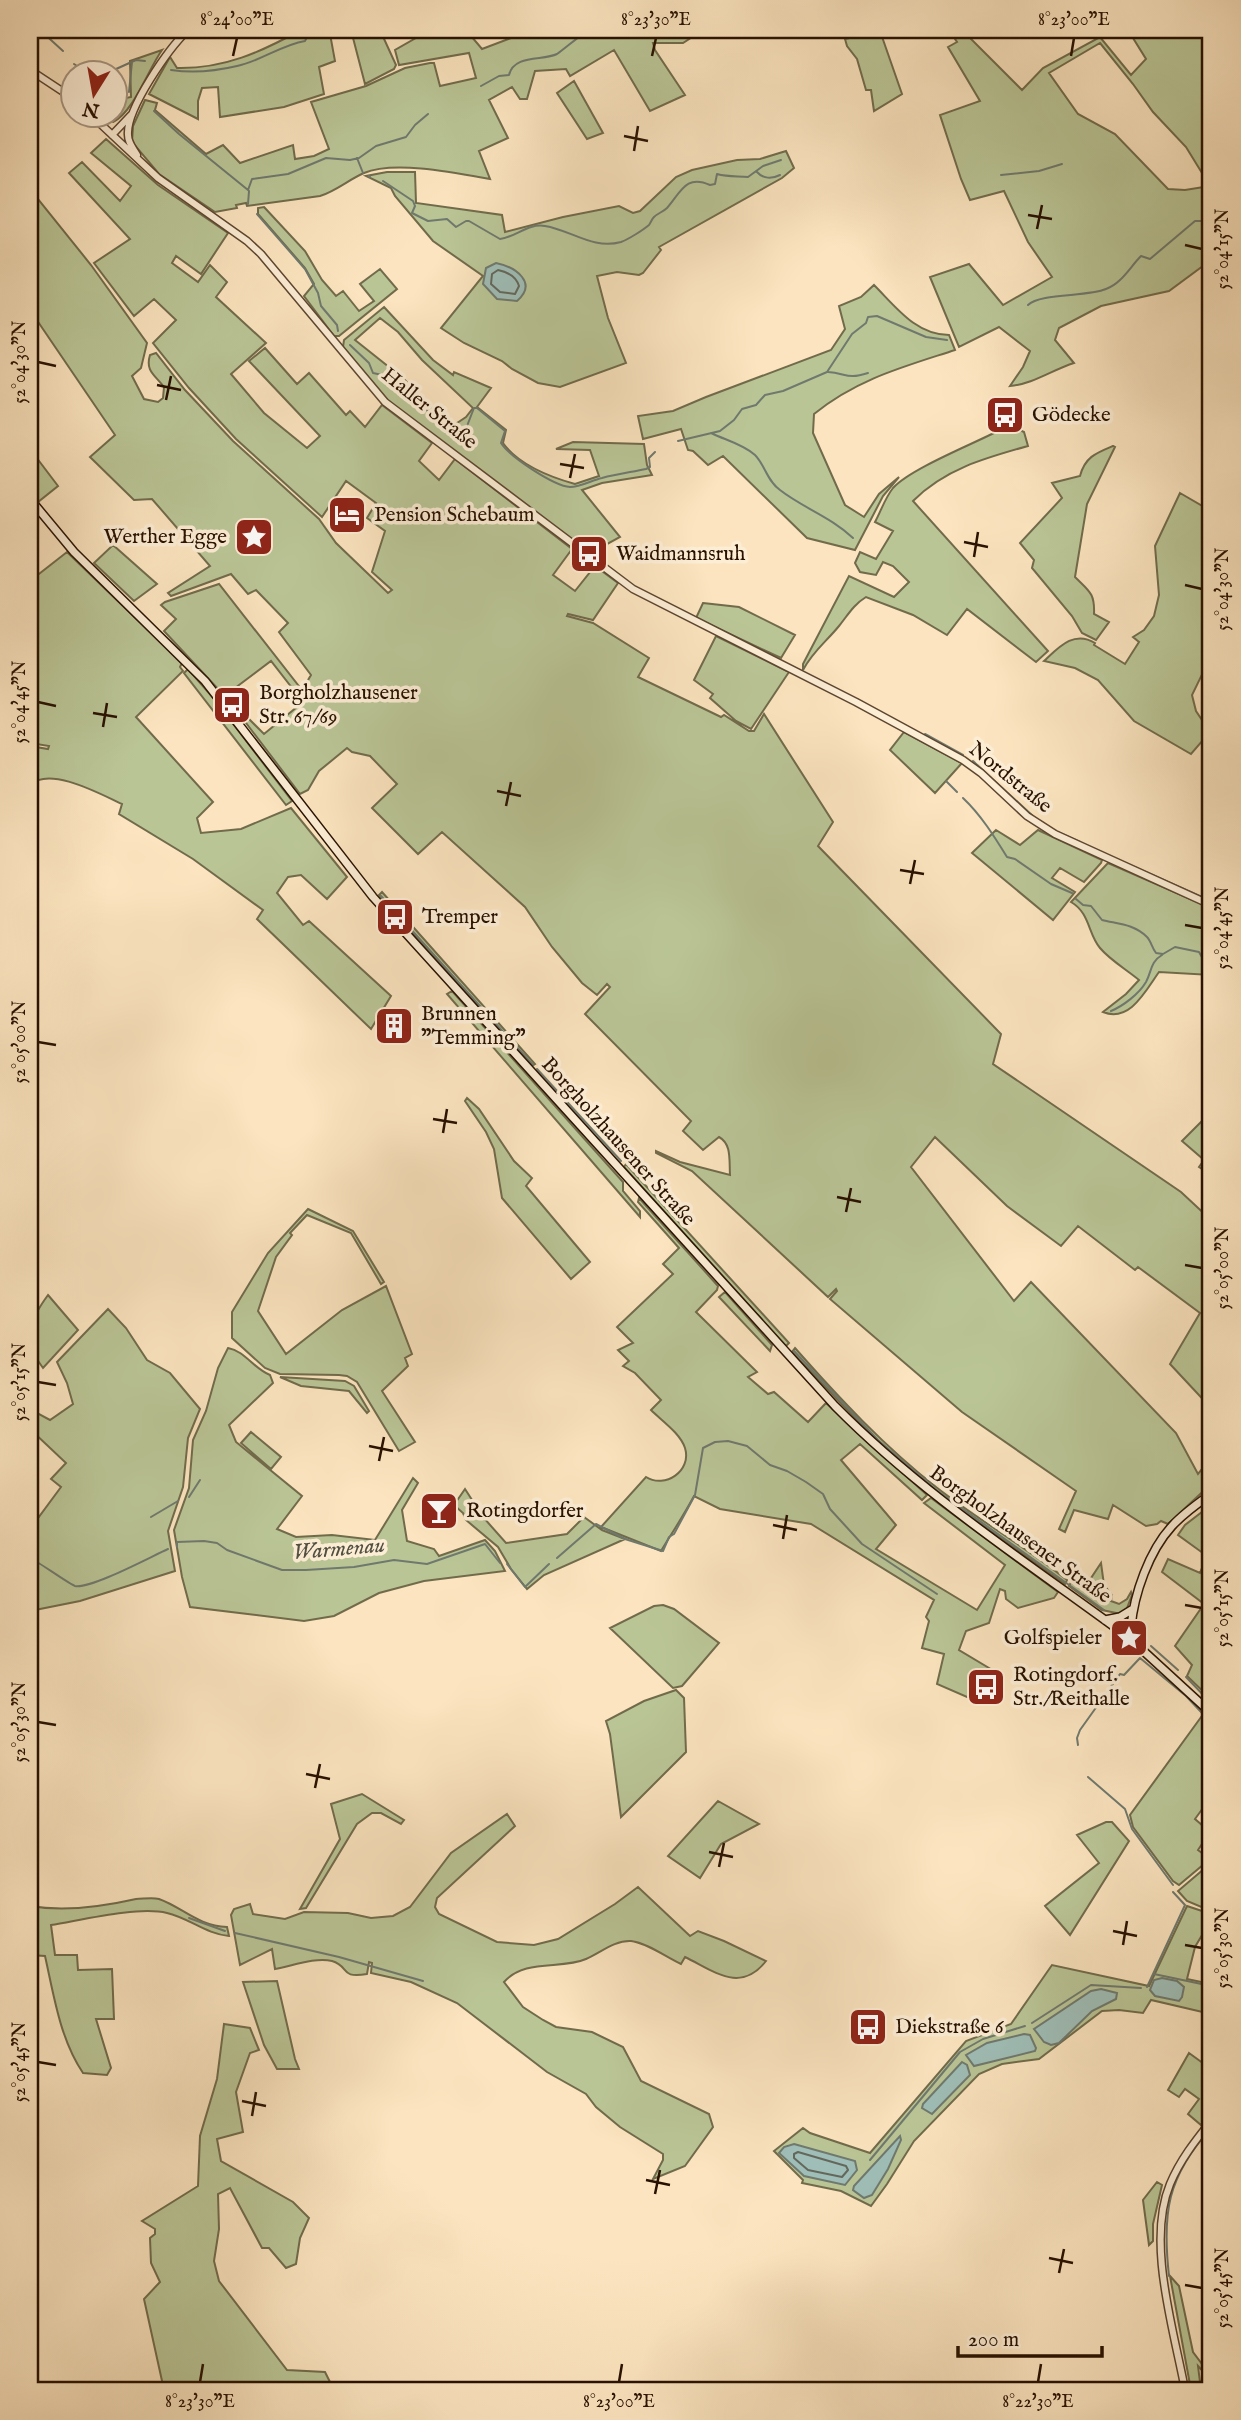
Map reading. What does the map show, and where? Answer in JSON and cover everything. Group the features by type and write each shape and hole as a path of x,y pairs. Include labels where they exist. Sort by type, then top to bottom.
{"main road":[{"name":"Borgholzhausener Straße","path":"30,499 74,552 205,681 373,897 835,1406 873,1444 932,1494 1120,1631"},
{"path":"1131,1627 1140,1583 1170,1528 1211,1494"},
{"path":"1105,1619 1120,1617 1133,1609"},
{"path":"1131,1627 1120,1631 1118,1638 1122,1648 1129,1650 1138,1646"},
{"path":"1131,1627 1140,1634 1138,1646"},
{"path":"1138,1646 1211,1713"}],"street":[{"path":"115,137 134,111 168,52 188,30"},
{"path":"30,70 60,90"},
{"path":"130,124 134,111"},
{"name":"Haller Straße","path":"107,130 184,197 247,241 261,254 385,402 632,589 792,669"},
{"path":"115,137 128,130 130,144 142,163"},
{"name":"Nordstraße","path":"792,669 963,760 1027,816 1055,834 1211,905"},
{"path":"1185,2390 1163,2268 1160,2222 1164,2200 1179,2164 1211,2121"},
{"path":"388,2390 457,2390"}],"green space":[{"path":"301,30 380,30 396,65 394,69 365,84 352,34 330,34 335,61 319,67 324,94 284,107 220,117 218,87 202,88 198,101 198,119 149,94 170,57 177,68 211,66 257,52"},
{"path":"430,30 466,30 482,49 532,30 703,30 683,43 653,43 685,95 650,111 614,50 570,76 566,69 535,71 527,99 520,99 512,87 489,100 508,138 479,151 490,179 426,169 377,169 320,196 247,206 246,203 236,205 237,208 215,212 159,174 132,142 133,126 145,100 157,103 155,110 206,154 223,145 240,163 293,145 295,159 314,156 329,149 311,102 366,86 405,68 430,63 434,63 440,86 476,78 469,53 399,65 395,50"},
{"path":"949,30 966,30 969,37 1022,90 1043,68 1100,37 1131,75 1146,59 1128,30 1211,30 1211,131 1205,142 1211,143 1211,260 1169,291 1101,306 1059,328 1055,340 1074,363 1018,385 1010,386 1030,351 999,327 959,347 930,277 969,264 1003,305 1052,277 1028,242 1004,191 970,200 961,179 940,115 980,101 948,47 957,42","holes":["1100,43 1153,112 1186,147 1210,186 1185,190 1168,189 1115,134 1078,114 1049,73"]},
{"path":"880,31 902,94 874,111 871,90 866,90 857,59 845,39"},
{"path":"162,50 130,105 131,97 130,61"},
{"path":"574,81 603,133 587,139 557,93"},
{"path":"106,139 158,185 228,233 201,274 176,256 172,263 198,282 210,265 227,282 216,297 266,343 231,374 264,413 307,448 320,436 249,361 265,348 297,384 309,373 346,415 350,411 365,427 382,405 432,443 419,461 439,480 455,459 572,549 553,575 575,591 595,566 618,583 593,620 568,614 567,616 593,623 649,658 638,677 721,717 724,715 749,731 754,731 764,714 833,822 818,846 1001,1034 993,1064 1181,1192 1211,1220 1211,1236 1208,1234 1205,1238 1211,1243 1211,1408 1170,1364 1200,1313 1138,1267 1135,1270 1078,1226 1061,1246 1007,1206 935,1137 911,1167 1014,1301 1031,1282 1176,1433 1198,1474 1211,1458 1211,1484 1168,1524 1161,1521 1146,1526 1113,1505 1108,1519 1074,1510 1065,1532 1059,1529 1076,1491 962,1412 830,1299 836,1289 828,1297 692,1171 656,1153 730,1175 729,1153 723,1140 719,1137 703,1150 683,1131 691,1121 585,1014 610,987 607,984 597,995 582,983 552,947 525,907 442,832 418,854 372,808 397,784 370,756 352,752 347,748 319,771 308,790 300,794 237,711 240,710 264,734 303,702 271,661 231,691 236,704 233,705 164,631 176,619 161,605 219,584 302,690 311,675 279,632 288,623 256,590 248,594 231,574 171,596 168,593 210,566 152,499 134,500 90,457 115,435 30,310 30,189 91,265 147,343 141,368 132,376 144,399 158,402 163,398 164,387 149,365 150,355 156,353 185,390 233,441 319,519 336,543 388,593 392,590 372,572 385,531 367,518 376,503 346,481 322,517 236,439 189,388 153,343 176,320 154,299 134,316 94,263 130,239 69,173 82,162 120,201 131,186 91,153"},
{"path":"786,151 794,168 782,178 659,247 661,250 643,273 639,275 617,272 597,276 608,318 626,363 560,387 538,383 441,328 483,276 433,241 391,188 366,176 387,172 415,172 416,203 502,215 505,232 619,206 633,213 640,211 676,177 692,170 737,160 760,159"},
{"path":"264,207 305,251 322,280 336,296 343,291 359,311 374,301 360,284 380,269 397,289 339,336 334,336 304,296 314,284 305,268 258,214 258,208"},
{"path":"874,285 917,325 937,334 949,335 955,350 899,368 864,383 814,414 813,433 845,505 864,517 879,494 899,477 883,496 855,550 807,538 723,456 708,465 693,451 688,450 681,429 643,439 638,416 673,411 831,350 845,329 839,306 861,297"},
{"path":"384,307 433,360 453,375 454,372 491,388 477,407 506,430 503,443 509,451 535,469 565,481 575,484 599,476 590,450 556,449 573,442 644,444 647,465 652,475 602,483 582,490 620,537 607,544 595,557 392,404 374,387 343,347 344,340","holes":["380,318 398,332 422,360 473,408 466,417 454,425 422,399 404,379 355,340"]},
{"path":"1013,427 1024,432 1028,446 966,466 938,481 913,501 1048,651 1036,662 967,609 947,635 913,615 866,597 851,610 803,670 803,664 849,576 894,597 909,582 893,566 883,562 876,575 860,572 855,563 860,552 876,559 893,531 875,522 893,488 929,464 1004,428"},
{"path":"1115,447 1087,504 1075,577 1092,597 1094,614 1109,622 1096,640 1082,633 1072,616 1032,568 1034,560 1020,543 1062,498 1052,483 1080,476 1092,456"},
{"path":"30,449 58,486 38,502 30,492"},
{"path":"1180,493 1211,511 1211,656 1192,695 1196,711 1210,732 1191,754 1134,721 1098,680 1075,668 1044,661 1067,642 1080,638 1095,643 1094,645 1125,664 1139,642 1133,637 1144,630 1154,616 1159,595 1155,546"},
{"path":"113,545 157,584 134,601 94,563"},
{"path":"67,552 182,663 180,667 183,671 136,717 213,802 197,818 201,833 241,829 291,808 347,877 327,899 301,875 288,877 277,893 303,925 309,921 391,996 371,1029 257,919 263,910 193,859 119,814 122,804 62,780 39,780 30,785 30,746 48,749 49,746 30,743 35,679 30,654 30,581"},
{"path":"703,603 739,607 795,635 781,658 696,618"},
{"path":"716,636 789,672 751,729 736,721 710,698 713,694 694,680"},
{"path":"188,669 292,801 286,805 184,673"},
{"path":"904,732 962,763 935,793 890,750"},
{"path":"996,830 1020,845 1038,830 1102,860 1084,882 1060,868 1052,878 1075,892 1053,920 972,853"},
{"path":"1108,863 1211,908 1211,975 1159,972 1129,1009 1113,1014 1103,1012 1139,980 1100,948 1082,912 1071,902"},
{"path":"382,892 535,1064 532,1066 379,895"},
{"path":"452,991 623,1182 623,1191 640,1211 640,1217 447,994"},
{"path":"467,1098 479,1109 514,1161 532,1178 526,1186 590,1262 571,1279 502,1198 494,1149 465,1101"},
{"path":"1211,1112 1211,1175 1199,1167 1204,1160 1182,1141"},
{"path":"626,1164 789,1343 786,1346 624,1167"},
{"path":"639,1198 718,1286 696,1312 757,1372 748,1377 768,1394 774,1392 808,1422 826,1403 927,1495 922,1500 860,1444 841,1460 896,1525 876,1549 977,1610 1005,1565 924,1503 931,1498 1058,1592 1054,1598 1018,1608 1006,1599 1005,1591 1000,1589 989,1623 966,1631 959,1650 994,1671 977,1696 967,1697 937,1684 944,1654 922,1648 929,1621 926,1617 934,1600 811,1524 720,1509 694,1496 661,1551 601,1527 646,1477 661,1481 675,1476 685,1464 686,1456 679,1437 651,1410 661,1400 635,1373 623,1366 629,1361 618,1350 633,1343 617,1327 673,1274 663,1264 679,1248 638,1202"},
{"path":"308,1209 353,1231 384,1282 381,1284 351,1233 307,1215 290,1233 292,1235 276,1257 258,1311 286,1354 342,1310 386,1286 412,1354 405,1358 408,1366 382,1391 415,1442 399,1451 357,1382 339,1375 280,1374 265,1368 232,1338 232,1312 268,1253"},
{"path":"725,1292 772,1345 770,1351 719,1297"},
{"path":"48,1295 78,1330 43,1368 32,1348 30,1331 36,1313"},
{"path":"108,1309 126,1328 147,1360 170,1373 200,1409 188,1438 183,1487 168,1531 175,1571 80,1601 30,1611 30,1529 61,1487 51,1479 66,1463 30,1429 30,1406 50,1420 73,1404 57,1362"},
{"path":"228,1348 270,1375 273,1383 229,1425 236,1442 302,1496 277,1529 296,1537 332,1535 375,1540 413,1478 418,1483 402,1510 407,1541 434,1549 439,1556 485,1540 495,1551 505,1571 424,1581 379,1593 334,1616 304,1621 190,1607 174,1530 189,1488 193,1440 206,1411 218,1368"},
{"path":"795,1348 862,1421 898,1455 952,1499 1067,1580 1065,1584 935,1491 877,1441 792,1352"},
{"path":"280,1377 345,1381 354,1386 369,1411 367,1413 349,1391 301,1386"},
{"path":"251,1432 281,1457 271,1469 241,1443"},
{"path":"465,1489 483,1517 506,1543 567,1534 584,1517 602,1530 625,1539 544,1575 527,1589 498,1547 466,1520 454,1505"},
{"path":"1211,1505 1211,1699 1187,1676 1192,1665 1175,1646 1204,1604 1162,1572 1168,1559 1200,1573 1207,1556 1178,1535 1185,1525"},
{"path":"1101,1563 1104,1585 1112,1595 1111,1601 1119,1604 1127,1599 1131,1592 1127,1608 1121,1614 1102,1610 1069,1586 1073,1579 1085,1587"},
{"path":"663,1605 674,1609 719,1643 682,1686 673,1688 610,1628 654,1606"},
{"path":"676,1690 684,1698 686,1752 621,1817 606,1721 644,1701"},
{"path":"1204,1713 1211,1721 1211,1797 1195,1819 1210,1832 1198,1850 1210,1859 1179,1885 1173,1881 1133,1827 1130,1815"},
{"path":"362,1794 404,1820 401,1824 381,1813 372,1813 357,1824 306,1908 300,1909 340,1839 331,1804"},
{"path":"718,1801 759,1824 721,1844 700,1878 668,1856"},
{"path":"507,1814 515,1826 437,1898 435,1907 439,1914 497,1942 534,1945 558,1939 638,1887 690,1936 698,1931 766,1961 746,1976 727,1977 685,1957 681,1964 643,1944 625,1941 576,1962 522,1970 504,1982 523,2007 543,2020 556,2027 592,2032 623,2047 641,2081 709,2114 713,2127 685,2166 653,2179 663,2160 663,2154 620,2127 596,2107 586,2094 547,2072 457,2003 411,1982 371,1973 372,1963 369,1962 367,1974 358,1975 348,1973 338,1963 325,1960 275,1969 272,1949 240,1965 231,1915 234,1909 250,1904 253,1914 285,1919 304,1912 348,1913 371,1918 393,1916 410,1907 451,1853"},
{"path":"1112,1822 1129,1841 1070,1935 1045,1906 1099,1863 1077,1835"},
{"path":"1211,1863 1211,1911 1187,1901 1178,1891"},
{"path":"150,1898 167,1902 199,1920 227,1927 229,1936 175,1915 155,1911 110,1914 51,1925 55,1955 77,1955 78,1970 112,1969 114,2019 96,2019 111,2068 107,2075 83,2073 63,2032 45,1956 30,1955 30,1906 83,1908"},
{"path":"1187,1906 1211,1914 1211,1920 1195,1947 1187,1979 1211,1984 1211,2014 1151,2000 1143,2013 1102,2011 1039,2059 1002,2064 979,2074 914,2141 871,2206 841,2191 802,2183 803,2180 774,2151 803,2128 810,2133 870,2153 966,2041 1011,2024 1052,1965 1149,1986"},
{"path":"277,1981 299,2069 277,2069 264,2045 243,1982"},
{"path":"224,2024 250,2028 259,2050 250,2053 236,2092 243,2132 217,2139 221,2161 293,2202 309,2218 300,2238 296,2264 286,2268 269,2248 262,2248 230,2188 218,2194 219,2229 214,2261 219,2281 287,2370 325,2372 334,2390 164,2390 144,2299 160,2282 151,2263 150,2238 155,2234 155,2229 142,2221 198,2186 200,2136 217,2079"},
{"path":"1189,2053 1211,2069 1211,2113 1201,2125 1188,2114 1199,2099 1185,2089 1179,2097 1168,2090"},
{"path":"1157,2182 1162,2185 1153,2224 1153,2241 1149,2245 1143,2200"},
{"path":"1170,2276 1179,2286 1193,2352 1211,2376 1211,2380 1198,2366 1201,2390 1191,2390"}],"water":[{"path":"496,263 511,268 525,282 523,294 517,301 497,299 483,284 486,268"},
{"path":"1162,1978 1177,1981 1184,1987 1179,2001 1155,1996 1150,1990 1154,1980"},
{"path":"1101,1989 1117,1993 1116,1999 1092,2011 1059,2043 1051,2045 1044,2042 1034,2029 1091,1991"},
{"path":"1030,2035 1035,2051 974,2066 966,2055 987,2043"},
{"path":"962,2062 967,2065 970,2075 932,2114 922,2108 923,2104"},
{"path":"900,2136 901,2140 888,2169 872,2195 864,2198 853,2190 854,2186"},
{"path":"794,2144 855,2161 857,2170 845,2185 804,2176 779,2153 784,2147"}],"waterway":[{"path":"40,30 63,51"},
{"path":"171,70 204,71 246,64 305,41 308,35 318,30"},
{"path":"481,86 499,76 509,75 512,68 523,61 557,54 586,32 598,30"},
{"path":"130,63 145,61"},
{"path":"130,82 132,62"},
{"path":"154,111 248,190 252,179 288,174 326,158 359,158 376,146 406,137 428,114"},
{"path":"357,158 363,173"},
{"path":"383,181 413,201 415,206 412,213 428,221 447,219 456,227 469,221 500,239 533,226 545,226 592,242 611,244 624,241 649,225 690,183 715,184 717,174 748,177 763,166 781,160"},
{"path":"1001,175 1039,171 1062,164"},
{"path":"757,172 768,178 780,175"},
{"path":"248,204 249,191"},
{"path":"257,214 305,269 318,293 321,306 337,325 338,331"},
{"path":"1028,305 1043,299 1106,289 1121,279 1141,256 1150,259 1195,221 1211,221"},
{"path":"678,441 720,431 734,420 742,409 756,405 765,395 783,391 827,372 852,334 866,323 868,317 877,316 926,337 947,340"},
{"path":"350,345 369,363 373,373 387,376 430,413 460,432 467,426 474,408 477,408 505,431 501,443 513,456 563,485 574,487 646,469 650,467 649,458 655,452"},
{"path":"828,372 851,376 868,373"},
{"path":"711,433 750,451 776,486 853,538"},
{"path":"925,734 963,755"},
{"path":"973,761 1034,817"},
{"path":"946,781 957,792"},
{"path":"963,798 1007,857 1015,859 1051,884 1072,893"},
{"path":"1053,830 1080,842"},
{"path":"1121,861 1211,901"},
{"path":"381,896 533,1065"},
{"path":"1076,899 1083,905 1091,906 1102,920 1137,929 1148,939 1156,953 1163,954 1175,947 1199,952 1203,959 1211,960"},
{"path":"1111,1011 1126,1003 1139,991 1153,964 1162,955"},
{"path":"537,1069 621,1161"},
{"path":"794,1351 878,1440 935,1489 1104,1610"},
{"name":"Warmenau","path":"557,1558 596,1524 625,1539 663,1551 695,1495 703,1448 715,1442 728,1441 747,1446 770,1465 787,1471 823,1494 830,1509 862,1544 937,1594"},
{"path":"189,1497 200,1480"},
{"path":"151,1517 178,1501"},
{"name":"Warmenau","path":"177,1547 177,1542 217,1543 227,1550 282,1570 306,1570 354,1567 394,1560 427,1564 485,1544 500,1563"},
{"name":"Warmenau","path":"30,1564 37,1562 73,1585 83,1586 107,1578 168,1549"},
{"name":"Warmenau","path":"507,1564 525,1587 549,1564"},
{"path":"1151,1646 1178,1670"},
{"path":"1078,1745 1080,1730 1120,1674 1124,1675 1140,1658 1202,1713"},
{"path":"1186,1677 1211,1703"},
{"path":"1088,1777 1125,1809 1132,1829 1173,1885"},
{"path":"1147,1987 1185,1905 1173,1892"},
{"path":"189,1918 225,1931"},
{"path":"235,1933 339,1957 423,1981"},
{"path":"1154,1974 1211,1986"},
{"path":"1032,2023 1091,1985 1141,1988"},
{"path":"870,2160 960,2052 983,2039 1025,2026"},
{"path":"1169,2276 1166,2233 1171,2197 1185,2163 1211,2128"}],"place":[{"name":"Gödecke","path":"1005,415"},
{"name":"Pension Schebaum","path":"347,515"},
{"name":"Werther Egge","path":"254,537"},
{"name":"Waidmannsruh","path":"589,554"},
{"name":"Borgholzhausener Str. 67/69","path":"232,705"},
{"name":"Tremper","path":"395,917"},
{"name":"Brunnen \"Temming\"","path":"394,1026"},
{"name":"Rotingdorfer","path":"439,1511"},
{"name":"Golfspieler","path":"1129,1638"},
{"name":"Rotingdorf. Str./Reithalle","path":"986,1687"},
{"name":"Diekstraße 6","path":"868,2027"}]}
